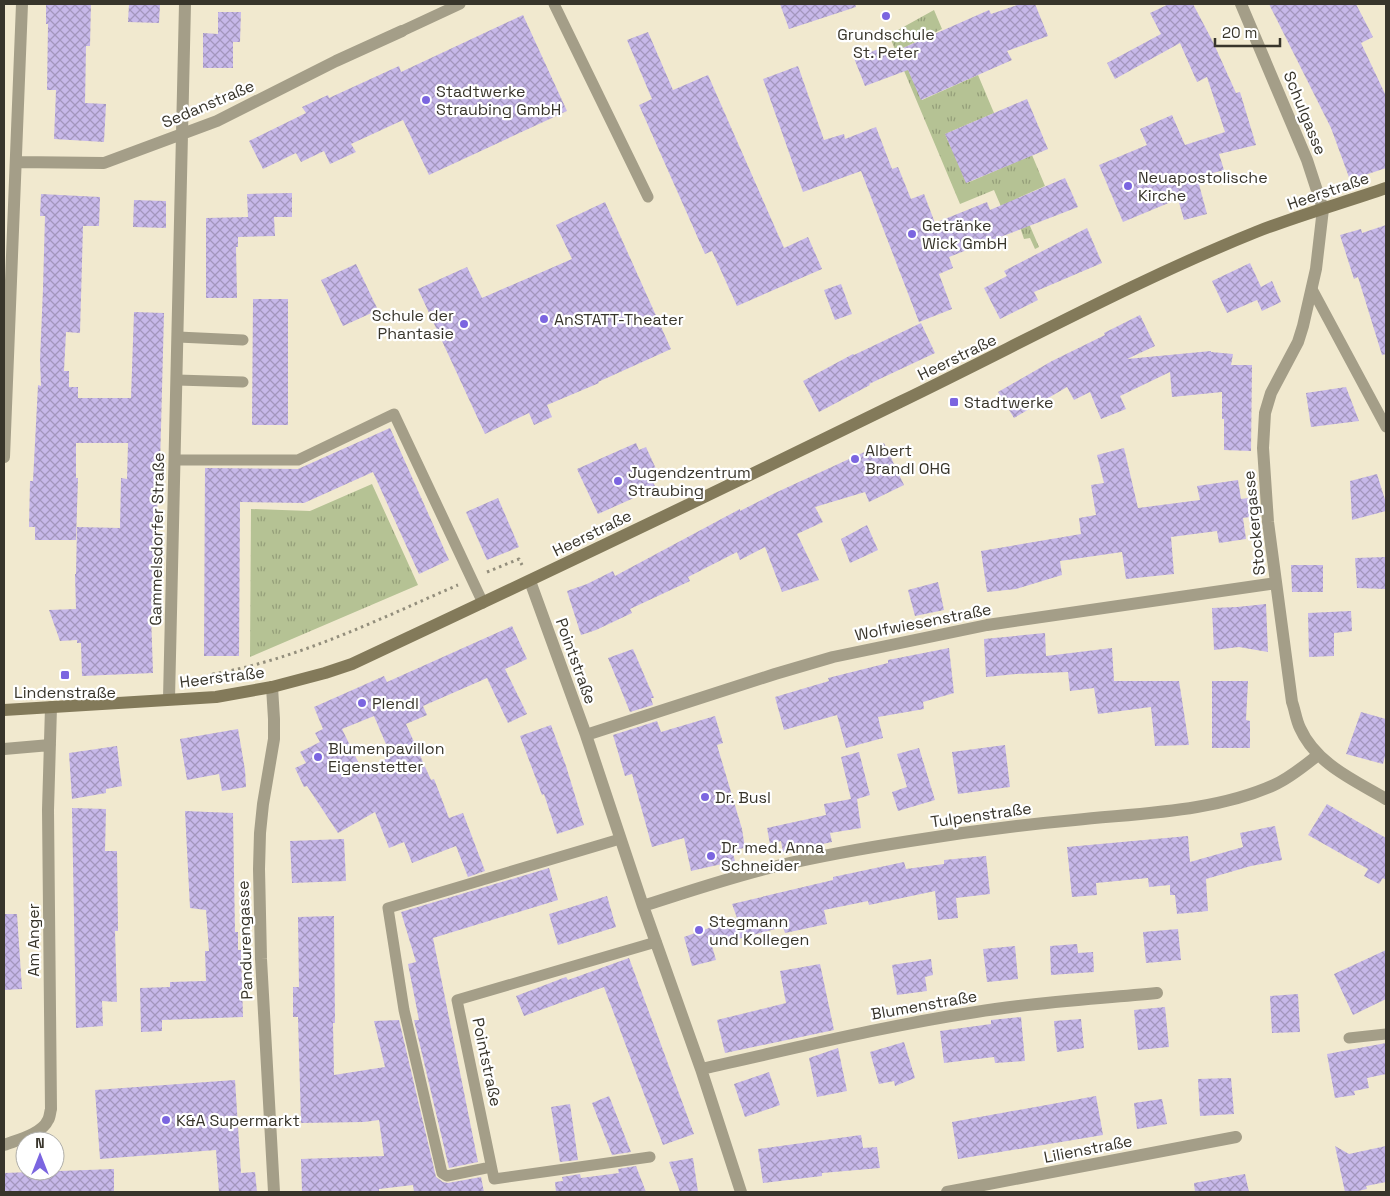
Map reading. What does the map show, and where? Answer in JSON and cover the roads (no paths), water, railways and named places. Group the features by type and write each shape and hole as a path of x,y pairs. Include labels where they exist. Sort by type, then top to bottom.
{"street":[{"path":"4,457 22,4"},
{"name":"Gammelsdorfer Straße","path":"169,700 185,4"},
{"name":"Schulgasse","path":"1240,4 1307,160 1323,209"},
{"name":"Sedanstraße","path":"16,162 104,163 217,121 336,61 402,31"},
{"name":"Heerstraße","path":"4,710 216,696 272,688 352,664 530,581 960,373 1140,283 1258,232 1386,188"},
{"name":"Stockergasse","path":"1323,209 1316,269 1303,326 1298,342 1271,393 1265,413 1263,448 1268,522 1292,702 1300,728 1318,755 1334,768 1386,799"},
{"name":"Pointstraße","path":"530,581 586,735 643,906 701,1069 741,1192"},
{"name":"Wolfwiesenstraße","path":"586,735 833,657 987,625 1276,583"},
{"name":"Pandurengasse","path":"272,688 274,739 263,804 259,869 261,959 274,1192"},
{"name":"Am Anger","path":"4,1145 43,1128 49,1120 51,1109 48,830 51,707"},
{"path":"4,749 50,745"},
{"name":"Tulpenstraße","path":"643,906 767,869 840,853 1006,827 1199,807 1276,785 1300,770 1318,755"},
{"name":"Blumenstraße","path":"701,1069 946,1016 1050,1003 1157,993"},
{"name":"Lilienstraße","path":"947,1192 1236,1137"}],"lane":[{"path":"402,31 460,4"},
{"path":"554,4 648,197"},
{"path":"1312,289 1386,427"},
{"path":"178,337 243,340"},
{"path":"177,380 243,382"},
{"path":"175,460 298,460 394,414 483,603"},
{"path":"620,838 388,908 404,1010 442,1172 447,1176 492,1167 494,1179 650,1157"},
{"name":"Pointstraße","path":"492,1167 457,1000 656,942"},
{"path":"1349,1038 1386,1034"}],"place":[{"name":"Grundschule St. Peter","path":"886,16"},
{"name":"Stadtwerke Straubing GmbH","path":"426,100"},
{"name":"Neuapostolische Kirche","path":"1128,186"},
{"name":"Getränke Wick GmbH","path":"912,234"},
{"name":"AnSTATT-Theater","path":"544,319"},
{"name":"Schule der Phantasie","path":"464,324"},
{"name":"Stadtwerke","path":"954,402"},
{"name":"Albert Brandl OHG","path":"855,459"},
{"name":"Jugendzentrum Straubing","path":"618,481"},
{"name":"Lindenstraße","path":"65,675"},
{"name":"Plendl","path":"362,703"},
{"name":"Blumenpavillon Eigenstetter","path":"318,757"},
{"name":"Dr. Busl","path":"705,797"},
{"name":"Dr. med. Anna Schneider","path":"711,856"},
{"name":"Stegmann und Kollegen","path":"699,930"},
{"name":"K&A Supermarkt","path":"166,1120"}]}
